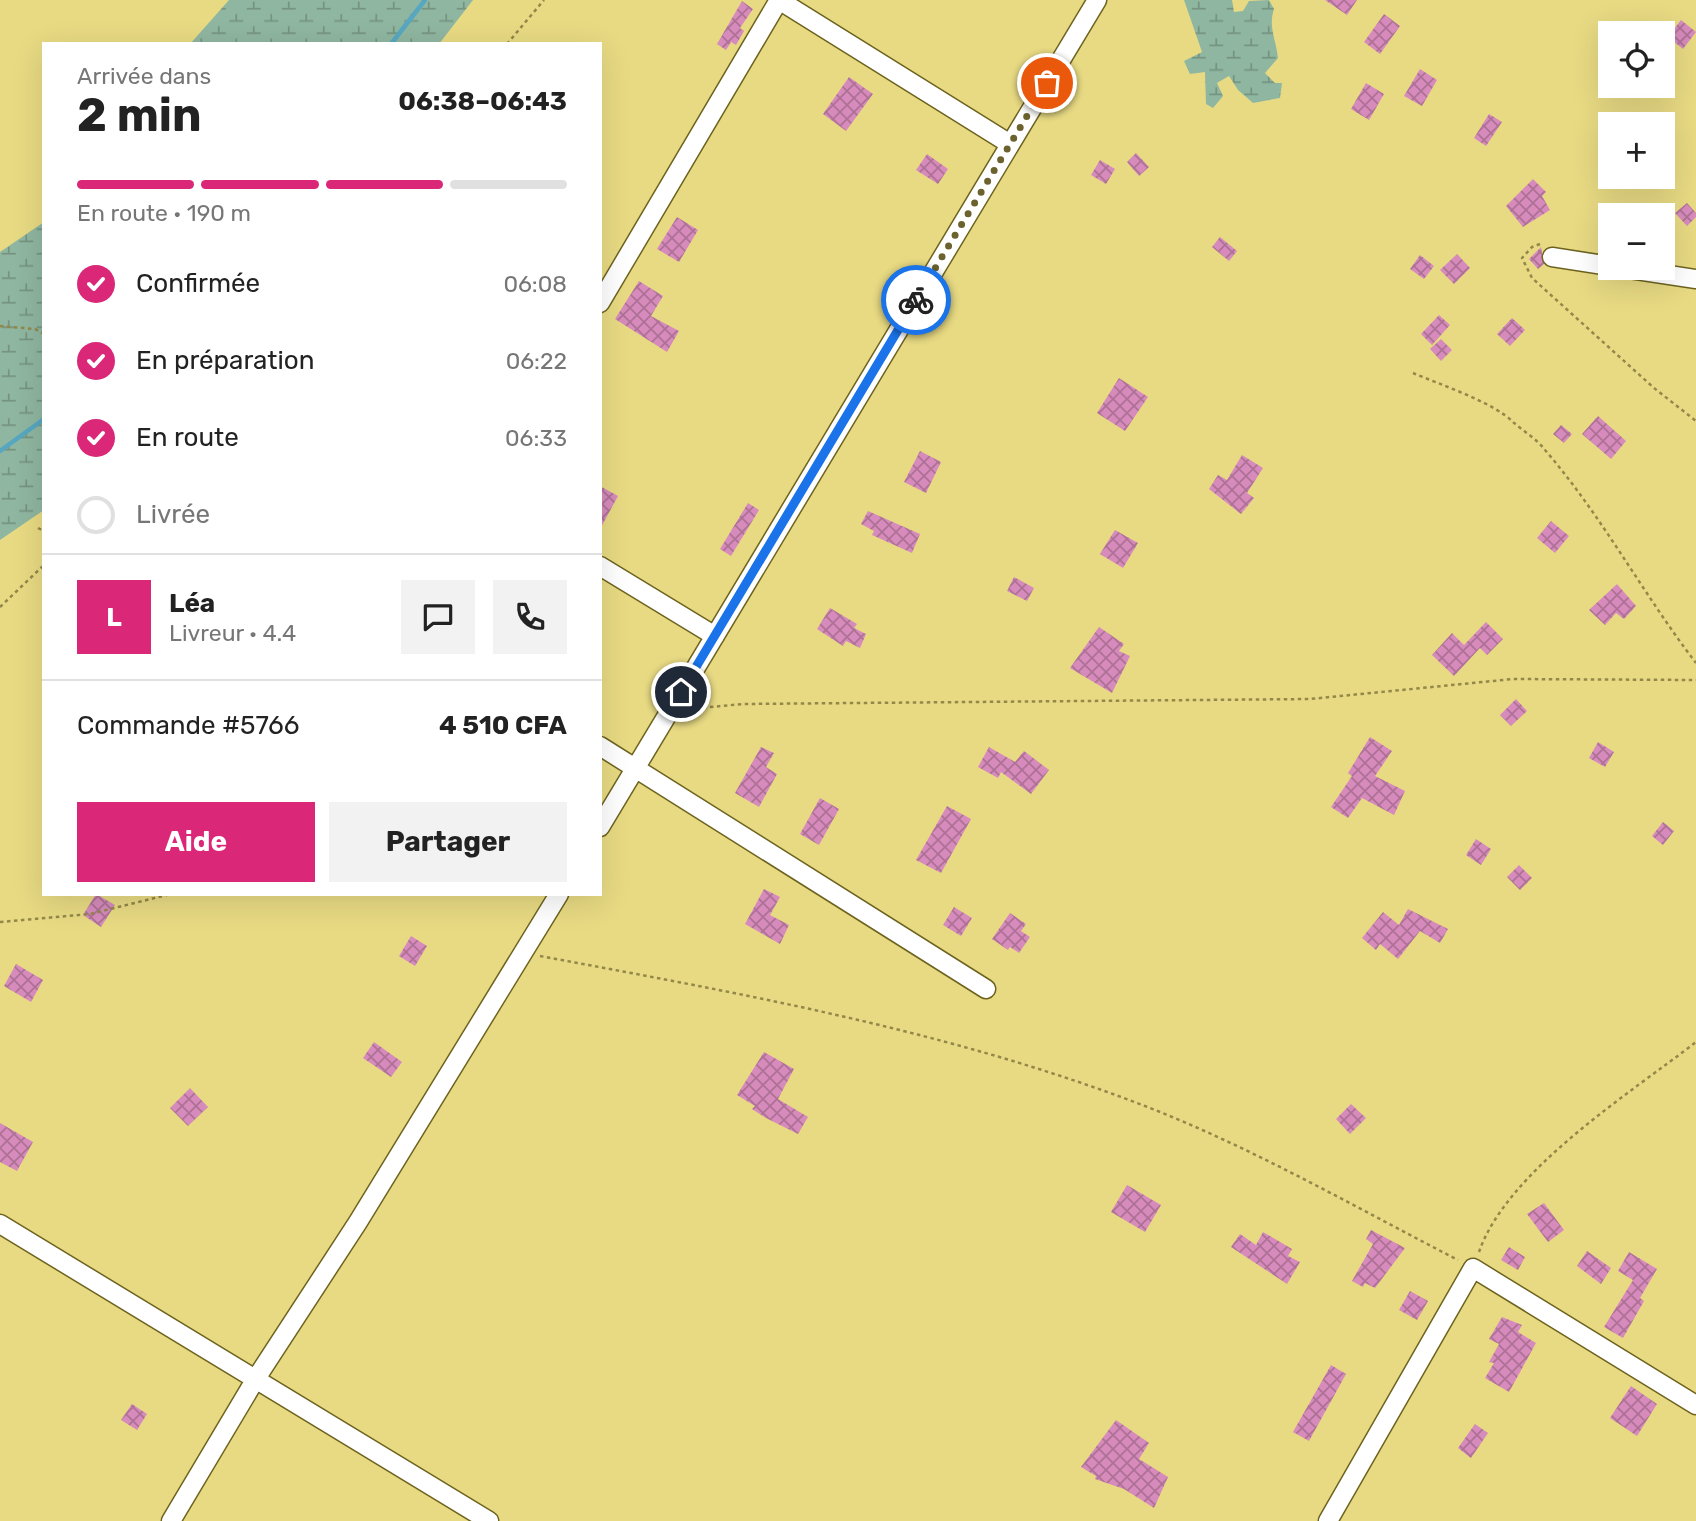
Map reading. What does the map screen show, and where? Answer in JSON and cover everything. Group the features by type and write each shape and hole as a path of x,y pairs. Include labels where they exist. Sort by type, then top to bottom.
{"street":[{"path":"602,300 779,0 1010,144"},
{"path":"602,824 1097,0"},
{"path":"1552,257 1598,264"},
{"path":"1675,276 1696,279"},
{"path":"602,567 715,636"},
{"path":"602,748 986,989"},
{"path":"171,1521 255,1380 358,1222 558,896"},
{"path":"0,1224 489,1521"},
{"path":"1328,1521 1462,1292 1473,1268 1696,1405"}],"path":[{"path":"509,42 544,0"},
{"path":"1552,257 1539,242 1522,258 1532,278 1560,307 1696,421"},
{"path":"0,326 36,329 42,333"},
{"path":"1413,373 1471,397 1513,421 1544,447 1601,524 1656,612 1696,663"},
{"path":"38,528 42,530"},
{"path":"0,607 42,567"},
{"path":"670,711 743,704 1310,699 1513,679 1696,680"},
{"path":"0,922 90,914 163,896"},
{"path":"523,953 727,991 836,1017 904,1029 1144,1106 1252,1152 1473,1268 1492,1219 1530,1177 1595,1116 1696,1042"}],"green space":[{"path":"229,0 473,0 441,42 192,42"},
{"path":"1184,0 1232,0 1234,12 1243,11 1249,1 1269,0 1274,9 1272,27 1278,58 1265,73 1275,83 1282,83 1280,98 1253,103 1238,90 1229,76 1217,83 1223,96 1213,108 1206,104 1205,72 1190,74 1184,61 1202,52"},
{"path":"42,223 42,511 0,540 0,252"}],"building":[{"path":"1325,0 1357,0 1347,15"},
{"path":"742,1 753,9 740,28 744,31 736,45 731,42 726,50 717,44"},
{"path":"1384,14 1400,26 1380,54 1364,42"},
{"path":"1681,20 1696,32 1683,49 1675,43 1675,28"},
{"path":"1420,69 1437,80 1422,106 1404,96"},
{"path":"849,77 873,94 846,131 823,114"},
{"path":"1366,83 1384,94 1369,120 1351,109"},
{"path":"1489,114 1502,122 1486,146 1474,138"},
{"path":"1136,153 1149,167 1139,176 1127,162"},
{"path":"927,154 948,169 938,184 916,170"},
{"path":"1100,160 1115,169 1106,184 1091,175"},
{"path":"1533,179 1546,192 1542,196 1550,210 1523,227 1506,206"},
{"path":"1687,203 1696,213 1696,217 1687,226 1675,213"},
{"path":"677,217 698,230 679,262 657,249"},
{"path":"1220,237 1237,251 1229,261 1212,247"},
{"path":"1541,247 1544,264 1538,269 1529,259"},
{"path":"1457,254 1470,268 1454,284 1440,270"},
{"path":"1420,255 1434,266 1424,279 1410,269"},
{"path":"639,281 663,296 651,316 679,331 667,352 615,319"},
{"path":"1439,315 1450,325 1432,345 1421,334"},
{"path":"1512,318 1525,330 1510,346 1497,334"},
{"path":"1441,339 1452,350 1441,361 1430,349"},
{"path":"1119,378 1148,397 1125,431 1097,413"},
{"path":"1598,416 1626,441 1611,459 1582,434"},
{"path":"1561,425 1572,434 1564,443 1553,434"},
{"path":"920,451 941,462 926,493 904,482"},
{"path":"1242,455 1263,468 1247,493 1254,498 1241,514 1209,489 1218,475 1227,480"},
{"path":"602,487 618,496 602,525"},
{"path":"748,503 759,510 731,556 720,549"},
{"path":"868,511 920,534 912,553 872,535 874,531 861,524"},
{"path":"1551,521 1569,536 1555,553 1537,538"},
{"path":"1115,530 1138,543 1123,568 1100,554"},
{"path":"1014,577 1034,588 1027,601 1007,591"},
{"path":"1617,584 1636,606 1624,619 1616,613 1605,625 1589,610"},
{"path":"830,608 857,624 854,628 866,634 860,648 846,641 843,646 817,629"},
{"path":"1486,622 1503,639 1487,655 1480,648 1454,676 1432,655 1452,633 1464,645"},
{"path":"1099,627 1124,644 1119,651 1130,656 1112,693 1070,668"},
{"path":"1516,699 1527,711 1511,726 1500,715"},
{"path":"1370,737 1392,751 1375,776 1405,791 1394,815 1362,798 1348,818 1331,807 1352,776 1348,773"},
{"path":"1598,742 1614,752 1605,767 1589,758"},
{"path":"761,747 774,753 766,767 777,774 759,807 735,793"},
{"path":"989,747 1015,762 1024,751 1049,770 1031,794 1001,772 998,778 978,767"},
{"path":"820,798 839,809 819,845 800,834"},
{"path":"947,806 971,819 941,873 916,860"},
{"path":"1663,822 1674,831 1663,845 1652,836"},
{"path":"1476,839 1491,849 1481,865 1466,855"},
{"path":"1519,865 1532,878 1520,890 1507,877"},
{"path":"764,889 780,897 770,915 789,925 780,944 745,924"},
{"path":"95,896 115,905 101,927 83,915"},
{"path":"954,907 972,918 961,936 943,925"},
{"path":"1408,909 1448,929 1440,943 1420,931 1398,959 1380,944 1376,950 1362,938 1383,912 1399,925"},
{"path":"1010,913 1026,924 1021,931 1030,937 1019,953 1010,947 1008,950 992,939"},
{"path":"411,936 427,946 415,966 399,956"},
{"path":"16,964 43,980 31,1002 4,986"},
{"path":"374,1042 402,1062 391,1077 363,1058"},
{"path":"764,1052 794,1069 778,1099 808,1117 798,1134 766,1118 752,1109 755,1106 737,1095"},
{"path":"190,1088 208,1107 188,1126 170,1108"},
{"path":"1351,1104 1366,1118 1350,1134 1336,1119"},
{"path":"0,1123 33,1142 17,1171 0,1162"},
{"path":"1127,1185 1161,1205 1145,1232 1111,1212"},
{"path":"1544,1203 1564,1230 1548,1242 1527,1214"},
{"path":"1371,1230 1405,1248 1375,1288 1365,1283 1363,1287 1352,1281 1373,1244 1366,1239"},
{"path":"1263,1232 1292,1249 1288,1256 1300,1262 1287,1284 1231,1247 1240,1234 1256,1245"},
{"path":"1509,1247 1525,1257 1518,1270 1501,1260"},
{"path":"1587,1251 1611,1268 1601,1284 1577,1266"},
{"path":"1629,1252 1657,1269 1640,1298 1644,1301 1623,1338 1604,1327 1633,1280 1618,1271"},
{"path":"1410,1291 1428,1301 1417,1320 1399,1310"},
{"path":"1502,1317 1522,1325 1518,1332 1536,1343 1509,1392 1485,1378 1494,1363 1489,1362 1499,1344 1489,1339"},
{"path":"1331,1365 1346,1374 1309,1441 1293,1432"},
{"path":"1631,1386 1657,1404 1637,1436 1610,1418"},
{"path":"132,1404 147,1414 137,1430 121,1420"},
{"path":"1116,1420 1149,1443 1139,1459 1168,1477 1154,1508 1124,1489 1095,1479 1096,1476 1081,1467"},
{"path":"1475,1424 1488,1433 1471,1458 1458,1448"}],"waterway":[{"path":"393,42 425,0"},
{"path":"0,451 42,420"}],"way so far":[{"path":"916,300 1047,83"}],"route":[{"path":"681,692 916,300"}]}
